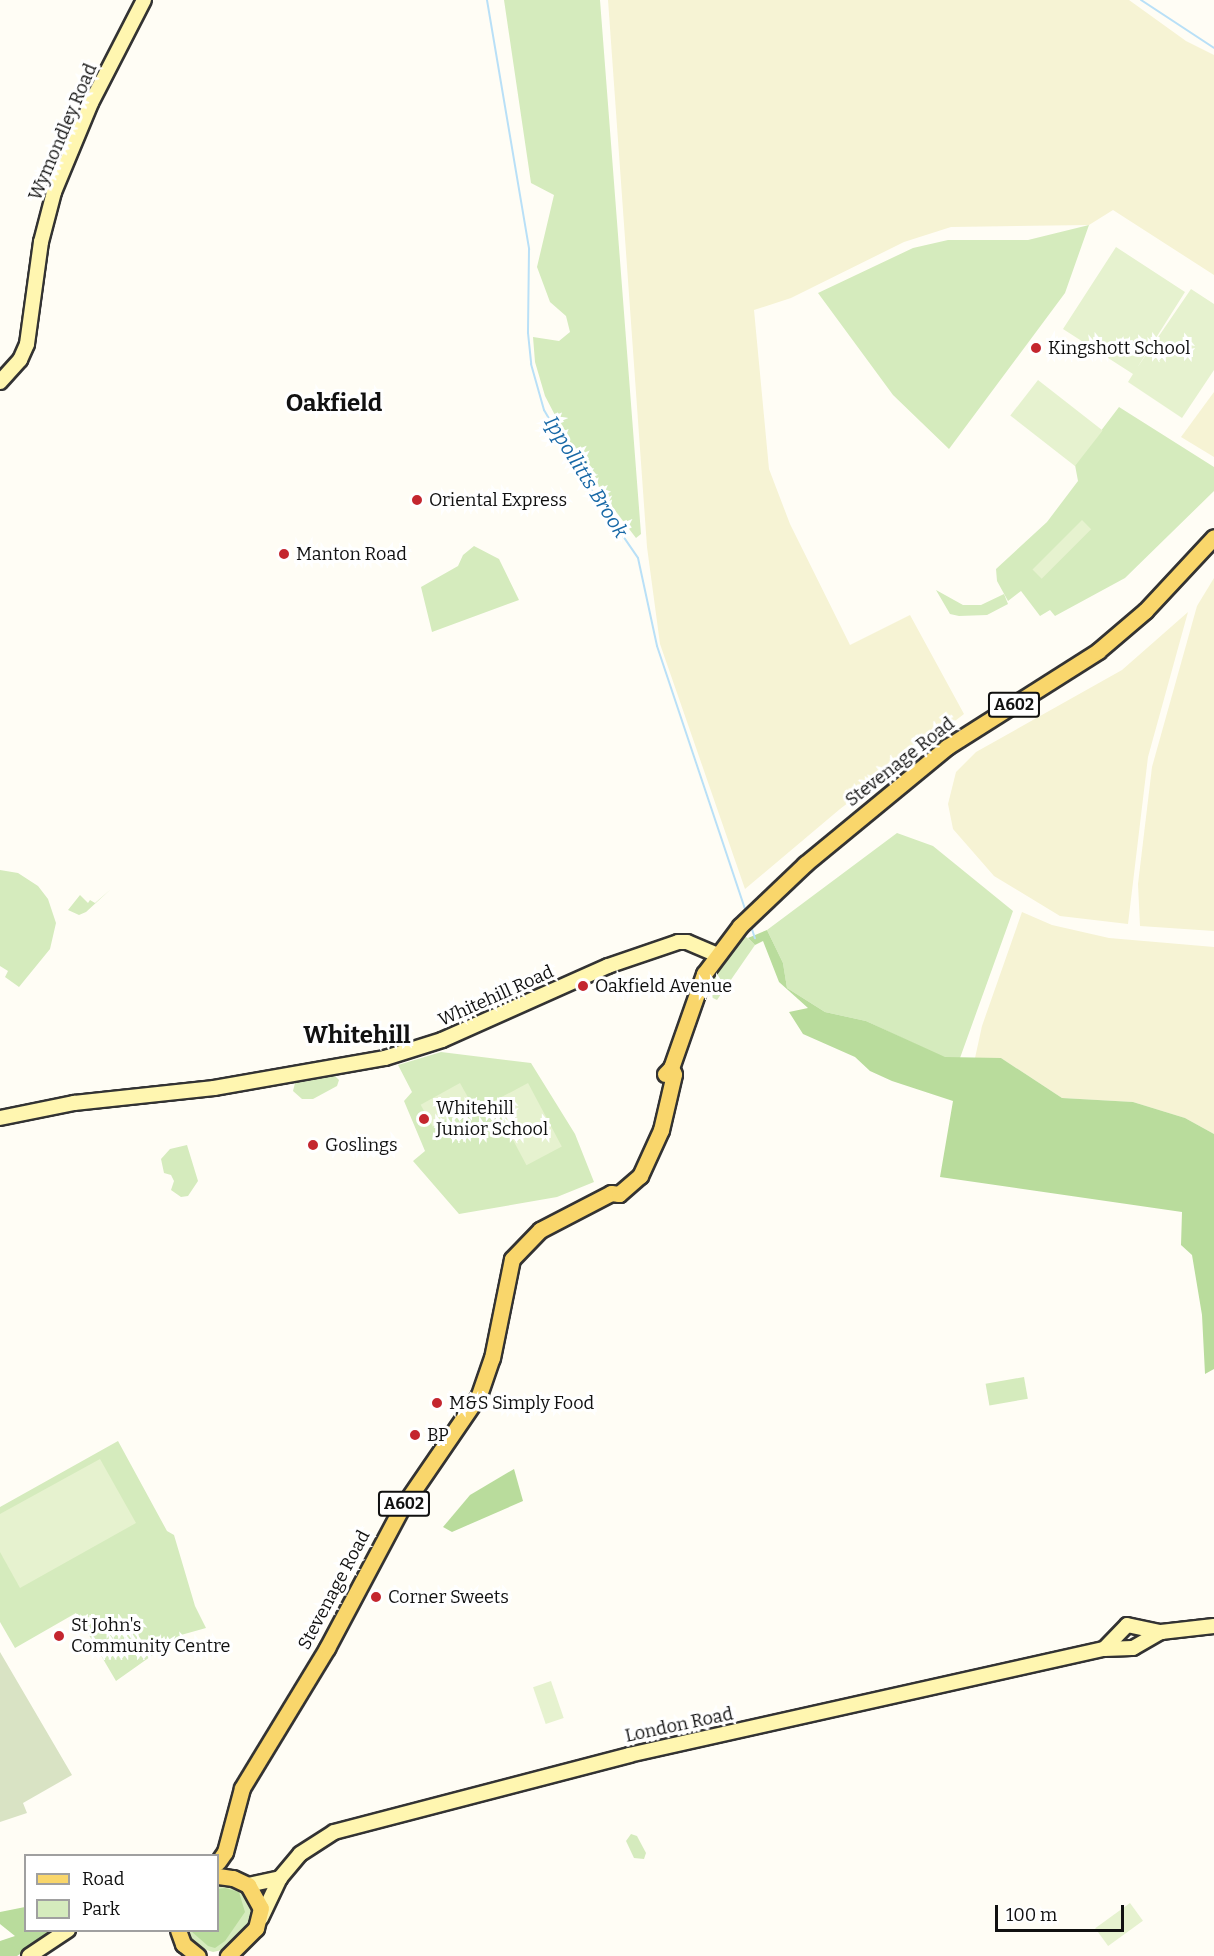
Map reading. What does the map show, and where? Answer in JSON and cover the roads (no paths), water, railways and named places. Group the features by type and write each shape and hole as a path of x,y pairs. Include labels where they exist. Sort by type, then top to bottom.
{"main road":[{"name":"Wymondley Road","path":"0,382 20,360 27,344 41,242 54,192 91,103 144,0"},
{"name":"Stevenage Road","path":"233,1878 221,1857 242,1788 327,1648 400,1509 479,1395 492,1358 512,1260 540,1230 610,1193 619,1194 633,1183 653,1153 672,1083 670,1068 695,995 716,954 805,864 938,755 1098,651 1144,611 1214,537"},
{"name":"Whitehill Road","path":"0,1118 74,1102 214,1088 384,1058 442,1040 608,966 678,942 687,942 716,954"},
{"name":"London Road","path":"261,1918 280,1878 307,1847 334,1832 629,1755 1104,1649 1122,1641 1127,1625 1161,1632"},
{"path":"1137,1626 1142,1641"},
{"name":"London Road","path":"1122,1641 1135,1648 1142,1641 1161,1632 1214,1626"},
{"path":"219,1876 233,1878 248,1885 260,1902 261,1918 235,1953"},
{"path":"248,1885 280,1878"},
{"path":"29,1956 65,1932"},
{"path":"181,1944 198,1956"}],"waterway":[{"name":"Ippollitts Brook","path":"487,0 529,249 528,333 531,364 544,410 586,482 638,558 657,646 746,912"},
{"path":"1141,0 1214,48"},
{"name":"Ippollitts Brook","path":"750,923 755,938"}],"place":[{"name":"Kingshott School","path":"1036,348"},
{"name":"Oriental Express","path":"417,500"},
{"name":"Manton Road","path":"284,554"},
{"name":"Oakfield Avenue","path":"583,986"},
{"name":"Whitehill Junior School","path":"424,1119"},
{"name":"Goslings","path":"313,1145"},
{"name":"M&S Simply Food","path":"437,1403"},
{"name":"BP","path":"415,1435"},
{"name":"Corner Sweets","path":"376,1597"},
{"name":"St John's Community Centre","path":"59,1636"}],"district":[{"name":"Oakfield","path":"334,404"},
{"name":"Whitehill","path":"357,1036"}]}
